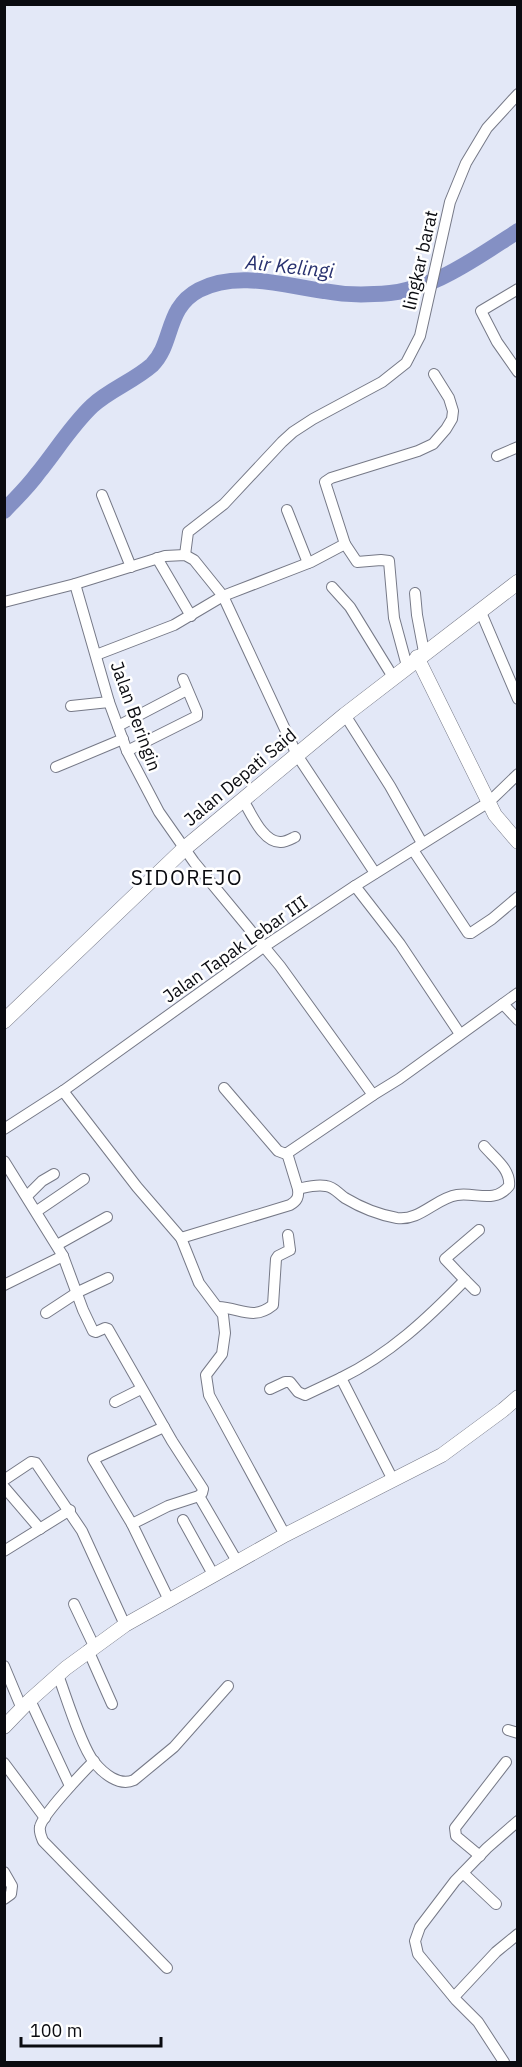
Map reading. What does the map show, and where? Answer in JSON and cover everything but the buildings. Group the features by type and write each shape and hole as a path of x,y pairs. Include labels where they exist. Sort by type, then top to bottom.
{"main road":[{"name":"Jalan Depati Said","path":"4,1021 185,849 416,658 518,582"}],"street":[{"name":"lingkar barat","path":"186,555 188,532 224,504 282,441 313,419 382,382 406,363 420,336 450,202 466,163 487,128 518,94"},
{"path":"518,289 481,311 497,342 518,372"},
{"path":"434,374 449,398 453,411 452,419 434,444 331,478 325,482 345,544 357,562 389,561 394,618 501,825 518,842"},
{"path":"497,456 518,447"},
{"path":"102,495 130,567"},
{"path":"287,510 308,563"},
{"path":"96,655 174,626 223,596 308,563 345,544"},
{"path":"4,602 75,584 158,558 186,555 194,560 223,596 297,755 375,873"},
{"path":"158,558 191,616"},
{"name":"Jalan Beringin","path":"75,584 109,702 127,751 159,812 185,849 280,966 373,1095"},
{"path":"332,587 350,607 393,677"},
{"path":"415,593 416,658"},
{"path":"480,610 518,699"},
{"path":"127,751 196,716 198,712 183,679"},
{"path":"118,726 183,692"},
{"path":"71,706 109,702"},
{"path":"345,715 390,786 418,847 466,932 471,933 492,919 518,897"},
{"path":"56,767 123,739"},
{"name":"Jalan Tapak Lebar III","path":"4,1129 63,1091 355,885 489,802 518,774"},
{"path":"243,800 266,836 278,842 295,837"},
{"path":"355,885 400,944 460,1034"},
{"path":"224,1088 278,1151 287,1153 399,1079 518,993"},
{"path":"502,1004 518,1020"},
{"path":"63,1091 137,1188 182,1238 199,1283 223,1315 225,1342 220,1358 206,1376 209,1395 285,1535"},
{"path":"298,1189 324,1185 360,1206 397,1218 408,1218 450,1196 460,1194 480,1197 494,1196 504,1191 509,1186 506,1170 484,1146"},
{"path":"182,1238 290,1205 296,1201 299,1195 298,1189 287,1153"},
{"path":"4,1161 63,1256 93,1331 108,1329 141,1389 202,1486 203,1492 199,1496 168,1506 132,1524"},
{"path":"27,1196 42,1181 54,1174"},
{"path":"37,1211 84,1179"},
{"path":"57,1245 107,1217"},
{"path":"475,1290 445,1259 479,1230"},
{"path":"218,1307 228,1307 254,1314 267,1310 273,1305 276,1259 290,1250 288,1235"},
{"path":"4,1286 63,1256"},
{"path":"46,1313 78,1292 108,1278"},
{"path":"270,1389 290,1382 298,1392 304,1395 341,1377 402,1340 427,1319 465,1280"},
{"path":"341,1377 393,1480"},
{"path":"114,1402 141,1389"},
{"path":"4,1727 58,1675 91,1648 125,1625 285,1535 442,1455 518,1397"},
{"path":"164,1427 93,1459 132,1524 169,1600"},
{"path":"4,1480 29,1463 35,1462 82,1530 125,1625"},
{"path":"4,1487 40,1529"},
{"path":"199,1496 238,1563"},
{"path":"4,1551 70,1510"},
{"path":"183,1520 214,1576"},
{"path":"74,1604 112,1704"},
{"path":"4,1666 70,1786"},
{"path":"58,1675 94,1761 121,1783 134,1780 174,1747 228,1686"},
{"path":"94,1761 70,1786 45,1818 40,1826 40,1833 43,1840 167,1968"},
{"path":"480,1856 456,1836 455,1828 506,1762"},
{"path":"4,1763 45,1818"},
{"path":"504,2062 478,2022 418,1954 415,1941 425,1920 464,1873 518,1821"},
{"path":"4,1872 12,1886 11,1894 4,1899"},
{"path":"464,1873 496,1904"},
{"path":"454,1997 496,1952 518,1934"}],"waterway":[{"name":"Air Kelingi","path":"4,511 30,483 70,430 92,406 152,365 164,347 180,306 199,290 214,284 245,280 343,294 394,292 414,288 450,273 518,231"}],"district":[{"name":"SIDOREJO","path":"187,877"}]}
